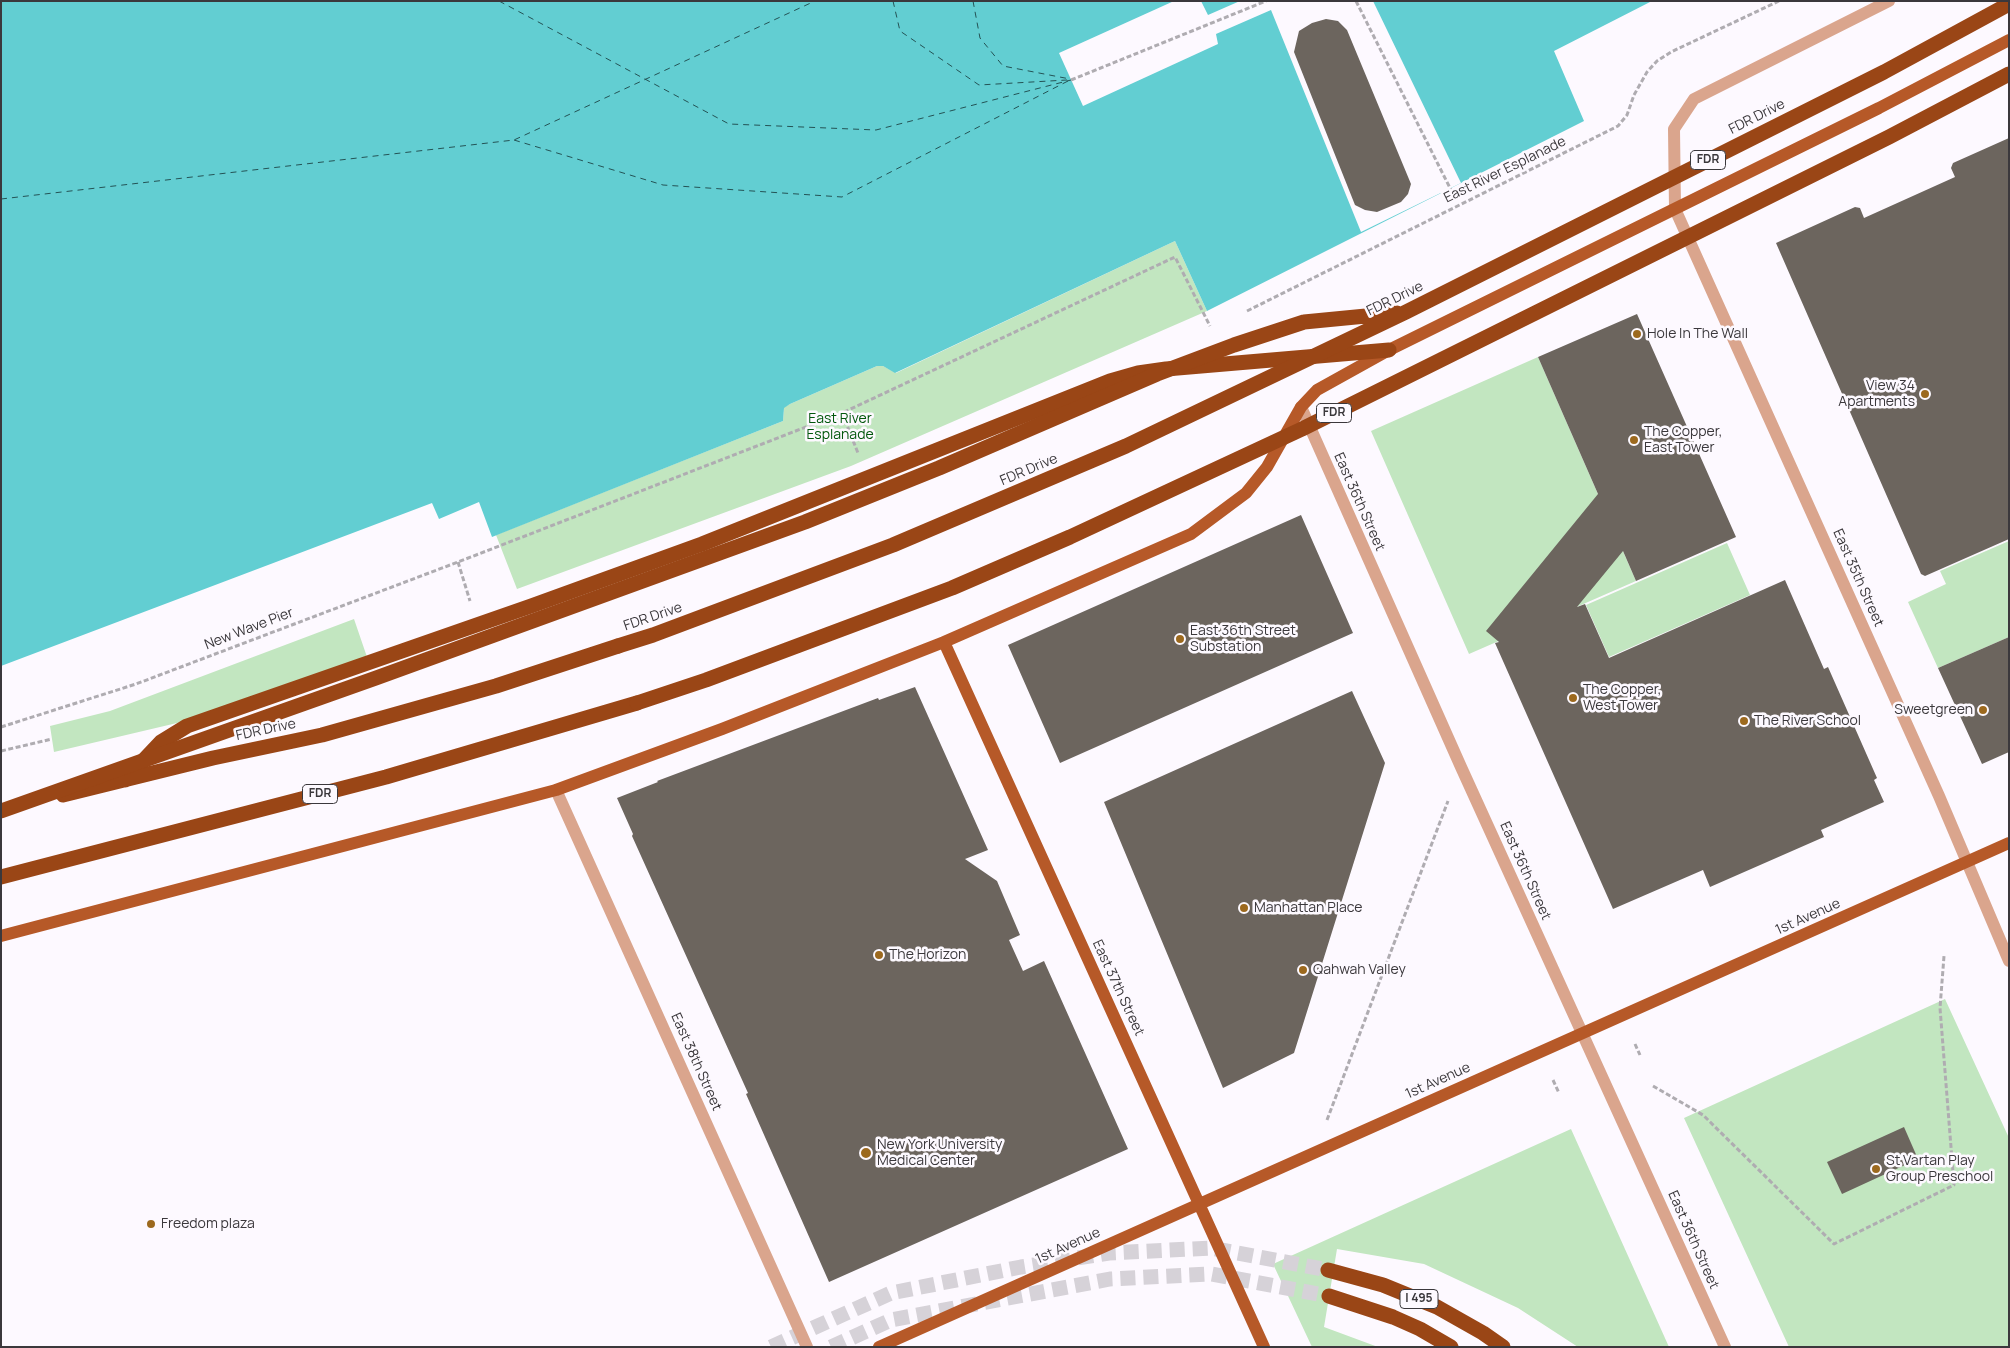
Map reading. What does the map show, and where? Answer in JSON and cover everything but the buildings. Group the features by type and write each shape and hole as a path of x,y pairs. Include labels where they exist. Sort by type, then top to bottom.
{"highway":[{"name":"FDR Drive","path":"1,810 213,758 322,735 496,686 652,635 892,545 1126,446 1406,312 1884,72 2009,4"},
{"name":"FDR","path":"1,877 386,777 637,703 706,680 952,588 1112,518 1320,420 1889,137 2009,74"},
{"path":"1,810 376,678 806,522 939,468 1157,374 1234,345 1304,322 1406,312"},
{"path":"124,780 161,742 187,726 702,544 1102,384 1138,373 1166,369 1389,350"},
{"name":"I 495","path":"1328,1270 1384,1285 1437,1307 1503,1347"},
{"name":"I 495","path":"1329,1296 1366,1307 1402,1321 1451,1347"}],"main road":[{"path":"1,936 556,790 732,725 944,642 1191,534 1246,493 1267,467 1301,407 1317,390 1389,350 1879,108 2009,40"},
{"name":"East 37th Street","path":"944,642 1264,1347"},
{"name":"1st Avenue","path":"879,1347 2009,843"}],"street":[{"path":"1675,209 1674,129 1694,99 1889,1"},
{"name":"East 35th Street","path":"1675,209 1968,862 2009,961"},
{"name":"East 36th Street","path":"1301,407 1461,767 1726,1347"},
{"name":"East 38th Street","path":"556,790 808,1347"}],"path":[{"path":"1070,80 1266,1"},
{"path":"1356,1 1453,194"},
{"name":"East River Esplanade","path":"1238,315 1618,126 1627,115 1634,95 1646,72 1657,61 1671,52 1779,1"},
{"name":"New Wave Pier","path":"1,727 136,684 842,413 1175,257 1211,328"},
{"path":"842,413 861,461"},
{"path":"458,562 473,609"},
{"path":"1,752 52,739"},
{"path":"1315,1151 1461,767"},
{"path":"1653,1086 1703,1115 1834,1244 1954,1185 1940,1008 1944,956"},
{"path":"1635,1044 1640,1055"},
{"path":"1553,1080 1559,1093"}],"green space":[{"name":"East River Esplanade","path":"1175,241 1207,311 851,466 517,589 496,535 783,421 784,407 877,366 883,366 896,373"},
{"path":"1538,357 1636,581 1469,654 1371,431"},
{"path":"2009,541 2009,637 1938,668 1908,602 1946,584 1940,571"},
{"path":"1727,543 1750,595 1609,657 1586,605"},
{"path":"354,619 367,657 177,723 54,752 50,726 110,711"},
{"path":"1945,999 2009,1138 2009,1347 1789,1347 1684,1118"},
{"path":"1571,1129 1669,1347 1578,1347 1518,1308 1424,1264 1337,1249 1324,1327 1378,1347 1312,1347 1273,1264"}],"water":[{"path":"1,1 1652,1 1554,51 1584,121 1207,311 1175,241 895,373 883,366 877,366 790,404 784,408 783,421 492,537 479,502 439,519 432,503 1,666"}],"pier":[{"path":"1174,1 1201,1 1208,15 1240,1 1373,1 1461,183 1361,232 1271,10 1216,34 1218,44 1083,106 1059,53"}],"ferry route":[{"path":"499,1 729,124 876,130 1071,80"},
{"path":"1,199 514,140 815,1"},
{"path":"893,1 900,31 979,85 1067,80"},
{"path":"973,1 980,38 1003,66 1070,79"},
{"path":"514,140 663,185 842,197 1068,81"}],"tunnel":[{"path":"771,1347 891,1293 1021,1267 1109,1253 1211,1248 1328,1270"},
{"path":"831,1347 891,1320 1110,1279 1211,1274 1329,1296"}],"place":[{"name":"Hole In The Wall","path":"1637,334"},
{"name":"View 34 Apartments","path":"1925,394"},
{"name":"The Copper, East Tower","path":"1634,440"},
{"name":"East 36th Street Substation","path":"1180,639"},
{"name":"The Copper, West Tower","path":"1573,698"},
{"name":"Sweetgreen","path":"1983,710"},
{"name":"The River School","path":"1744,721"},
{"name":"Manhattan Place","path":"1244,908"},
{"name":"The Horizon","path":"879,955"},
{"name":"Qahwah Valley","path":"1303,970"},
{"name":"New York University Medical Center","path":"866,1153"},
{"name":"St Vartan Play Group Preschool","path":"1876,1169"},
{"name":"Freedom plaza","path":"151,1224"}]}
